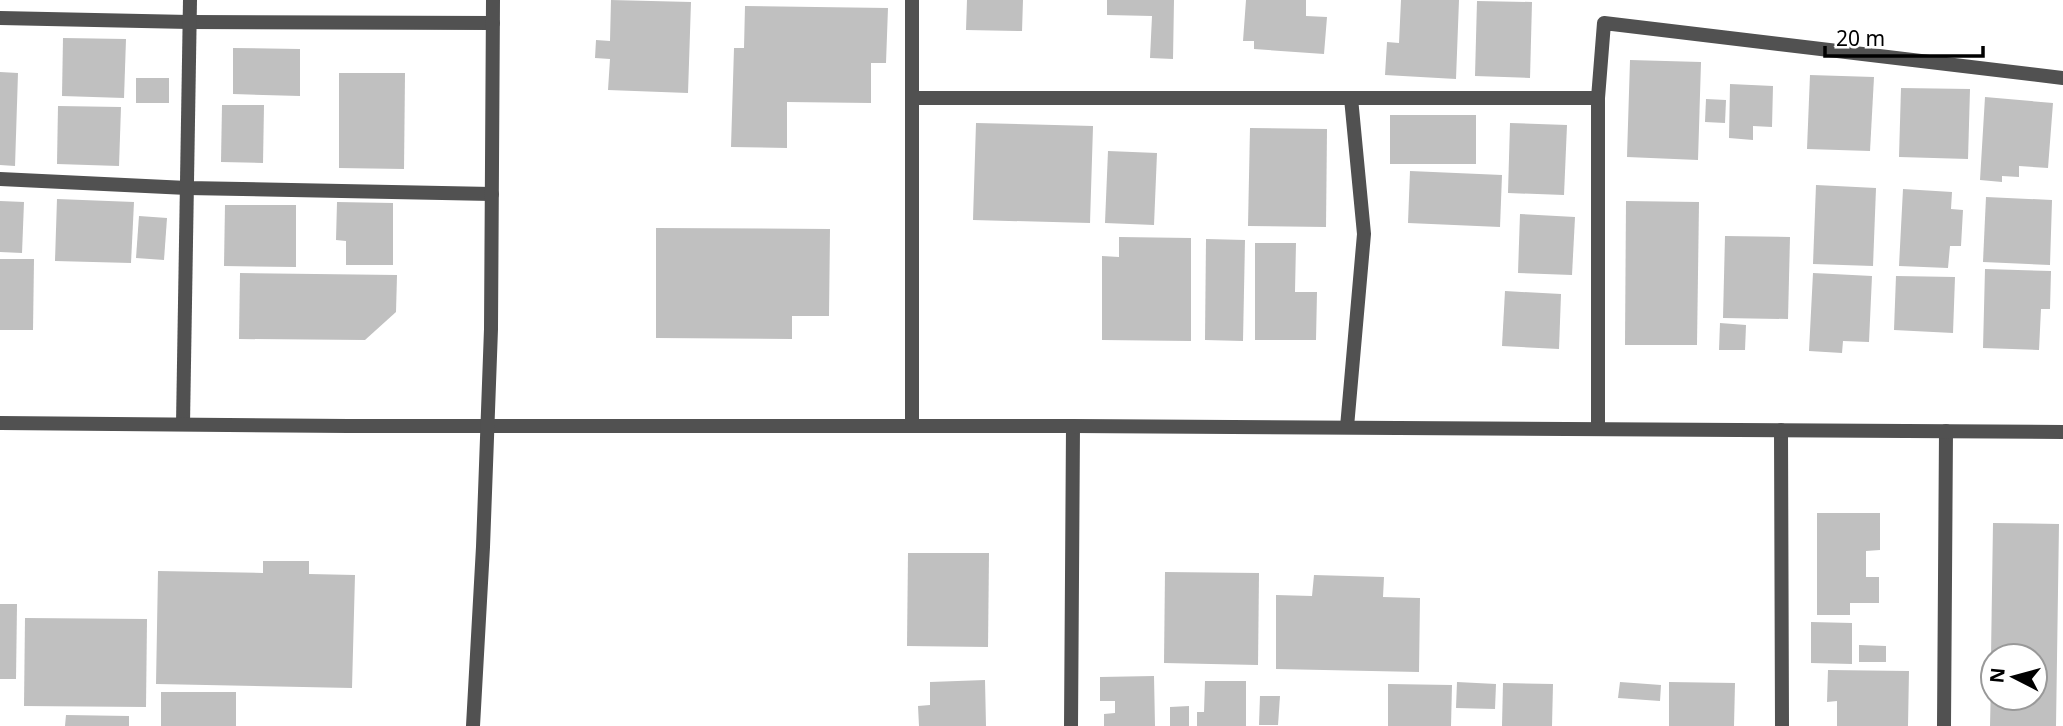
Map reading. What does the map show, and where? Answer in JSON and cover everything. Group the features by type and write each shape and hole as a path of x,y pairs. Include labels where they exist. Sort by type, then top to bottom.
{"street":[{"path":"183,424 190,0"},
{"path":"473,726 487,426 493,0"},
{"path":"912,0 912,426"},
{"path":"0,18 493,23"},
{"path":"1598,429 1598,98 1604,23 2063,78"},
{"path":"912,98 1598,98"},
{"path":"1347,427 1364,234 1351,98"},
{"path":"0,179 187,188 492,194"},
{"path":"0,422 2063,432"},
{"path":"1070,726 1073,426"},
{"path":"1781,430 1782,726"},
{"path":"1944,726 1946,431"}],"building":[{"path":"611,0 691,2 688,93 608,90 610,59 595,58 596,40 610,41"},
{"path":"967,0 1023,0 1022,31 966,30"},
{"path":"1107,0 1174,0 1173,59 1150,58 1152,16 1107,15"},
{"path":"1246,0 1306,0 1306,16 1327,17 1324,54 1254,49 1254,41 1243,41"},
{"path":"1401,0 1459,0 1456,79 1385,75 1387,42 1399,43"},
{"path":"1477,1 1532,2 1530,78 1475,76"},
{"path":"745,6 888,8 886,63 871,63 871,103 787,102 787,148 731,147 734,48 744,48"},
{"path":"63,38 126,39 124,98 62,96"},
{"path":"233,48 300,49 300,96 233,94"},
{"path":"1630,60 1701,62 1698,160 1627,157"},
{"path":"0,72 18,73 15,166 0,165"},
{"path":"339,73 405,73 404,169 339,168"},
{"path":"1810,75 1874,77 1870,151 1807,149"},
{"path":"136,78 169,78 169,103 136,103"},
{"path":"1730,84 1773,86 1772,127 1753,126 1753,140 1729,138"},
{"path":"1901,88 1970,89 1968,159 1899,157"},
{"path":"1985,97 2053,103 2048,168 2019,166 2019,177 2002,176 2002,182 1980,180"},
{"path":"1706,99 1726,100 1725,123 1705,122"},
{"path":"222,105 264,105 263,163 221,162"},
{"path":"58,106 121,107 119,166 57,164"},
{"path":"1390,115 1476,115 1476,164 1390,164"},
{"path":"976,123 1093,126 1090,223 973,220"},
{"path":"1510,123 1567,125 1564,195 1508,193"},
{"path":"1250,128 1327,129 1326,227 1248,226"},
{"path":"1108,151 1157,153 1154,225 1105,223"},
{"path":"1410,171 1502,175 1500,227 1408,223"},
{"path":"1816,185 1876,188 1873,266 1813,264"},
{"path":"1903,189 1952,192 1951,209 1963,210 1961,246 1950,246 1948,268 1899,266"},
{"path":"1986,197 2052,200 2050,265 1983,262"},
{"path":"57,199 134,202 131,263 55,261"},
{"path":"0,201 24,202 22,253 0,252"},
{"path":"1626,201 1699,202 1697,345 1625,345"},
{"path":"337,202 393,203 393,265 346,265 346,241 336,240"},
{"path":"225,205 296,205 296,267 224,266"},
{"path":"1520,214 1575,217 1572,275 1518,273"},
{"path":"139,216 167,218 164,260 136,258"},
{"path":"656,228 830,229 829,316 792,316 792,339 656,338"},
{"path":"1725,236 1790,237 1788,319 1723,318"},
{"path":"1119,237 1191,238 1191,341 1102,340 1102,256 1119,257"},
{"path":"1206,239 1245,240 1243,341 1205,340"},
{"path":"1255,243 1296,243 1295,292 1317,292 1316,340 1255,340"},
{"path":"0,259 34,259 33,330 0,330"},
{"path":"1985,269 2051,271 2050,309 2041,309 2039,350 1983,348"},
{"path":"240,273 397,275 396,312 365,340 239,339"},
{"path":"1813,273 1872,276 1869,342 1843,341 1842,353 1809,351"},
{"path":"1896,276 1955,277 1953,333 1894,330"},
{"path":"1505,291 1561,294 1559,349 1502,346"},
{"path":"1720,323 1746,325 1745,350 1719,350"},
{"path":"1817,513 1880,513 1880,550 1866,551 1866,577 1879,577 1879,603 1850,603 1850,615 1817,615"},
{"path":"1993,523 2059,524 2056,726 1990,726 1990,712 2049,712 2049,642 1991,642"},
{"path":"908,553 989,553 988,647 907,646"},
{"path":"263,561 309,561 309,574 355,575 352,688 156,684 158,571 263,573"},
{"path":"1165,572 1259,573 1258,665 1164,663"},
{"path":"1314,575 1384,577 1383,597 1420,598 1419,672 1276,669 1276,595 1312,596"},
{"path":"0,604 17,604 16,679 0,679"},
{"path":"25,618 147,619 146,707 24,706"},
{"path":"1811,622 1852,623 1852,664 1811,663"},
{"path":"1859,645 1886,646 1886,662 1859,662"},
{"path":"1828,670 1909,671 1908,726 1837,726 1837,701 1827,702"},
{"path":"1154,676 1155,726 1104,726 1104,714 1115,713 1115,701 1100,701 1100,677"},
{"path":"985,680 986,726 919,726 918,706 930,705 930,682"},
{"path":"1205,681 1246,681 1246,726 1197,726 1197,712 1204,712"},
{"path":"1457,682 1496,684 1495,709 1456,708"},
{"path":"1620,682 1661,685 1660,701 1618,698"},
{"path":"1669,682 1735,683 1734,726 1669,726"},
{"path":"1503,683 1553,684 1552,726 1502,726"},
{"path":"1388,684 1452,685 1451,726 1388,726"},
{"path":"161,692 236,692 236,726 161,726"},
{"path":"1260,696 1280,696 1278,725 1259,725"},
{"path":"1189,706 1189,726 1170,726 1170,707"},
{"path":"66,715 129,716 129,726 65,726"}]}
